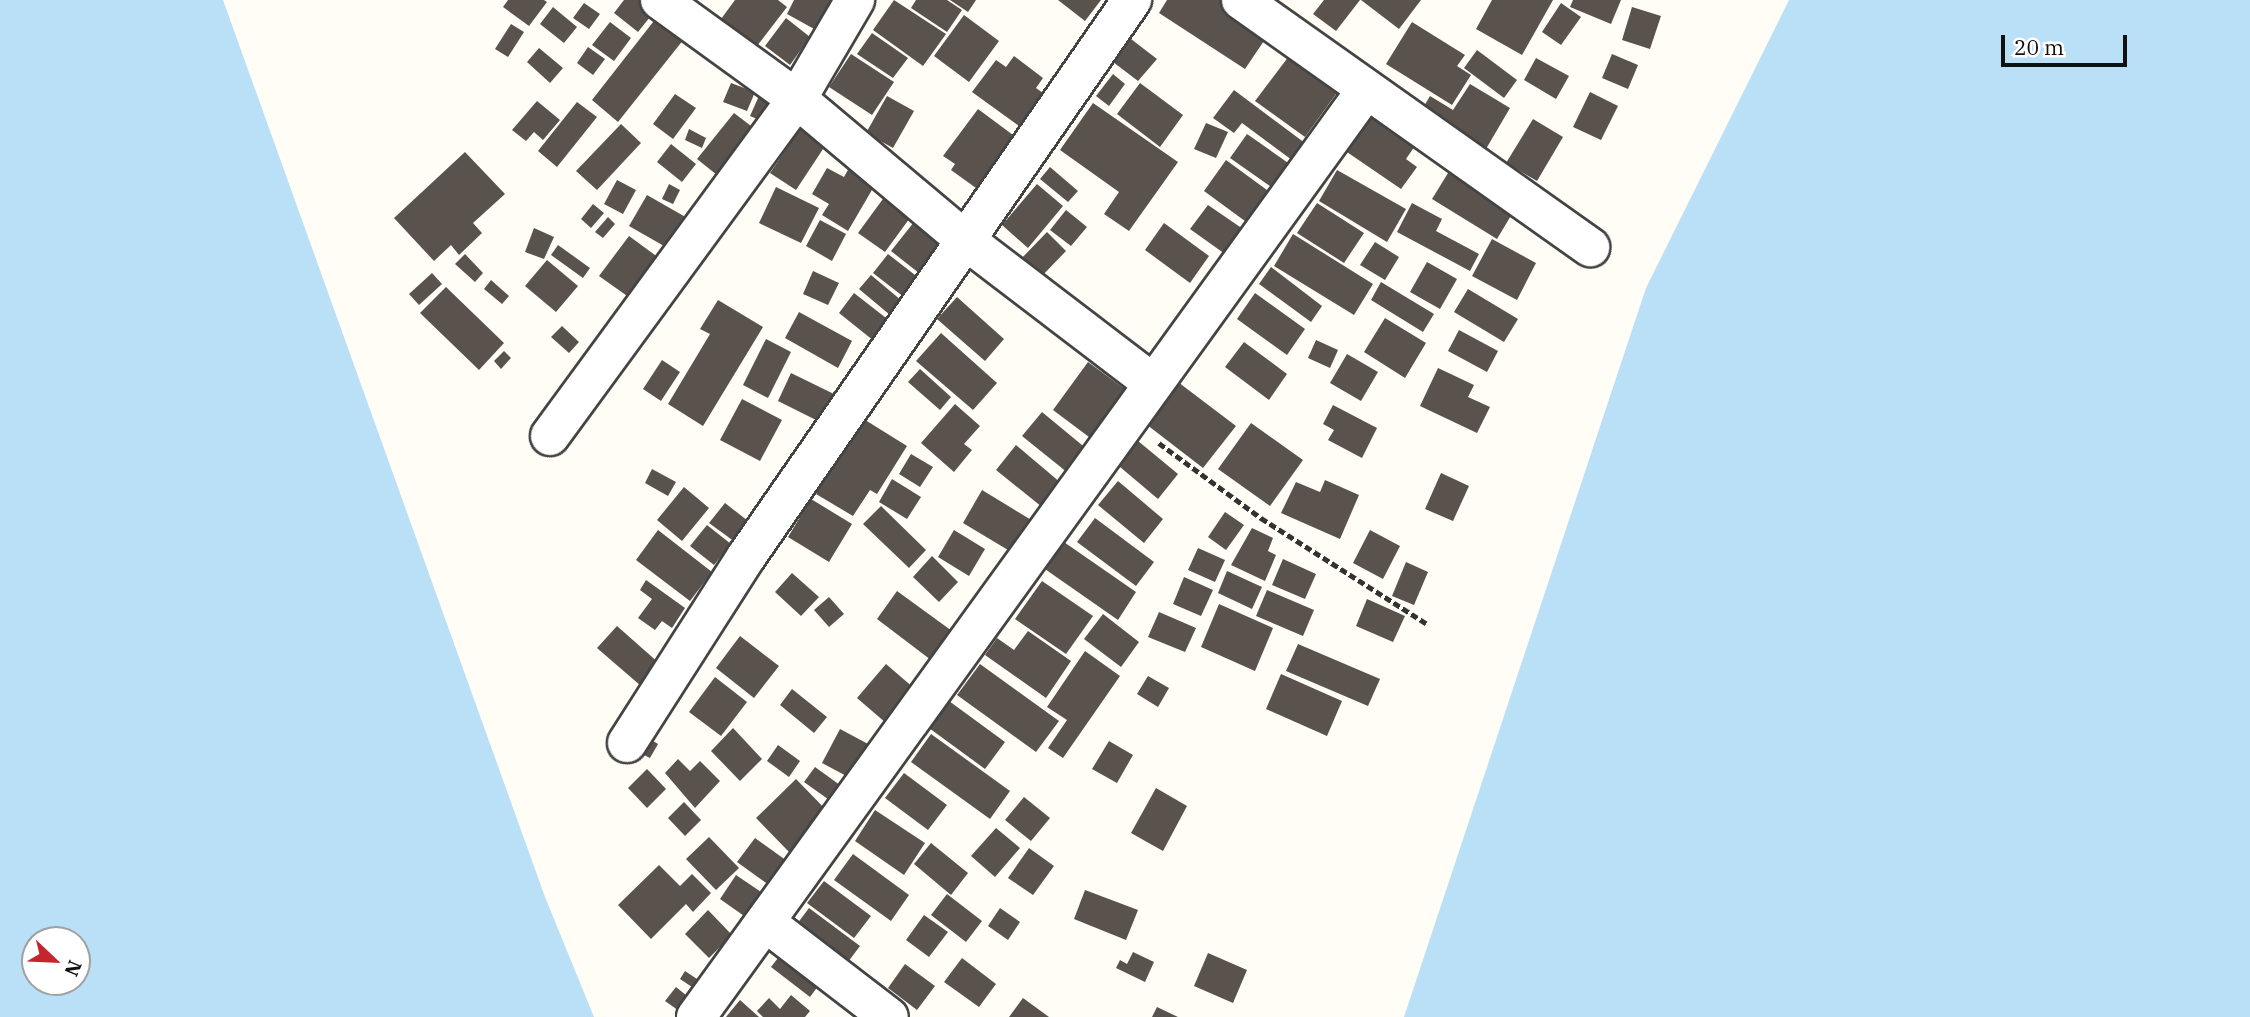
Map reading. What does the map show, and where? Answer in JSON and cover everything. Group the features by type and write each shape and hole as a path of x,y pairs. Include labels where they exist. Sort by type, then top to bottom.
{"street":[{"path":"660,0 797,99 965,240 1153,383"},
{"path":"551,436 797,99 855,0"},
{"path":"627,743 747,557 1132,0"},
{"path":"1241,0 1590,247"},
{"path":"696,1017 1366,90"},
{"path":"765,922 889,1017"}],"path":[{"path":"1128,420 1261,518 1426,623"}],"water":[{"path":"0,0 223,0 545,897 594,1017 0,1017"},
{"path":"1789,0 2250,0 2250,1017 1404,1017 1646,288"}],"building":[{"path":"508,0 547,2 529,26 503,7"},
{"path":"624,0 649,0 658,7 638,32 614,13"},
{"path":"735,0 778,0 787,7 757,46 721,19"},
{"path":"794,0 831,0 816,30 787,14"},
{"path":"894,0 946,34 923,66 873,30"},
{"path":"916,0 947,0 962,10 947,32 911,8"},
{"path":"950,0 976,0 968,12"},
{"path":"1058,0 1101,0 1085,21"},
{"path":"1167,0 1234,0 1274,26 1245,69 1159,13"},
{"path":"1324,0 1360,0 1336,31 1313,14"},
{"path":"1361,0 1421,0 1399,29"},
{"path":"1492,0 1553,0 1522,55 1476,29"},
{"path":"1573,0 1621,0 1611,24 1570,7"},
{"path":"584,3 600,14 589,29 573,18"},
{"path":"1561,3 1581,17 1561,45 1542,32"},
{"path":"553,7 577,27 564,43 540,24"},
{"path":"1632,7 1661,16 1650,49 1622,40"},
{"path":"964,15 999,41 969,82 934,56"},
{"path":"657,17 684,39 618,122 592,100"},
{"path":"786,18 810,37 790,65 765,46"},
{"path":"610,22 631,38 614,61 592,45"},
{"path":"1412,22 1465,55 1457,66 1471,75 1452,105 1386,64"},
{"path":"511,24 524,32 508,57 495,49"},
{"path":"872,33 908,58 893,78 857,54"},
{"path":"1131,39 1157,59 1138,81 1113,62"},
{"path":"588,47 605,59 593,75 577,63"},
{"path":"539,48 563,68 550,83 527,62"},
{"path":"1295,48 1344,83 1305,137 1255,101"},
{"path":"1477,50 1517,80 1504,98 1464,68"},
{"path":"851,54 894,82 872,115 829,87"},
{"path":"1612,54 1638,65 1628,89 1602,78"},
{"path":"1014,56 1043,78 1036,88 1043,93 1019,126 972,92 996,60 1006,67"},
{"path":"1536,58 1569,76 1556,99 1524,80"},
{"path":"1113,74 1125,84 1109,106 1096,96"},
{"path":"731,83 755,92 747,111 723,102"},
{"path":"1140,83 1183,115 1160,147 1117,114"},
{"path":"1470,84 1510,108 1483,154 1419,115 1430,96 1453,110"},
{"path":"763,87 786,97 773,126 750,116"},
{"path":"1234,90 1313,149 1300,166 1242,123 1234,133 1213,118"},
{"path":"1590,92 1618,106 1601,140 1573,127"},
{"path":"675,94 696,108 673,139 653,124"},
{"path":"887,96 914,111 893,148 866,133"},
{"path":"537,101 560,120 543,140 534,132 526,141 512,130"},
{"path":"577,102 597,117 557,167 538,151"},
{"path":"1093,103 1178,162 1129,231 1104,214 1119,192 1060,150"},
{"path":"1373,108 1419,140 1406,159 1417,167 1401,189 1344,150"},
{"path":"978,109 1013,135 976,188 951,170 955,164 943,156"},
{"path":"734,113 755,129 717,175 697,159"},
{"path":"1533,119 1563,137 1537,181 1506,163"},
{"path":"1206,123 1228,132 1216,158 1194,149"},
{"path":"621,124 641,143 597,190 576,171"},
{"path":"689,129 706,138 702,148 685,140"},
{"path":"800,129 825,146 796,190 770,173"},
{"path":"1247,134 1291,165 1274,189 1230,158"},
{"path":"671,144 696,164 682,182 657,162"},
{"path":"465,152 505,194 473,223 482,233 459,255 451,245 434,261 394,218"},
{"path":"1226,160 1271,193 1249,224 1204,191"},
{"path":"1453,165 1518,204 1497,239 1432,199"},
{"path":"1050,167 1078,191 1068,202 1040,179"},
{"path":"827,168 844,177 849,168 876,183 848,231 822,215 829,204 812,194"},
{"path":"1337,170 1406,209 1387,242 1319,201"},
{"path":"617,180 636,190 623,214 604,204"},
{"path":"669,184 680,190 673,204 662,199"},
{"path":"1037,184 1063,206 1028,248 1002,225"},
{"path":"776,187 819,208 801,243 759,223"},
{"path":"888,192 915,211 885,252 858,233"},
{"path":"647,195 689,219 671,250 629,226"},
{"path":"1317,203 1364,233 1344,263 1297,233"},
{"path":"1412,203 1442,219 1436,231 1479,254 1470,271 1397,232"},
{"path":"593,204 604,213 591,228 581,219"},
{"path":"1208,205 1243,229 1225,254 1190,229"},
{"path":"1066,210 1087,227 1071,246 1050,230"},
{"path":"608,217 615,224 603,238 595,232"},
{"path":"918,217 951,243 924,277 891,251"},
{"path":"820,220 846,234 832,261 806,246"},
{"path":"1164,223 1209,256 1190,283 1145,250"},
{"path":"534,228 554,237 544,259 525,252"},
{"path":"1047,232 1066,251 1039,279 1019,261"},
{"path":"1293,234 1373,284 1354,315 1274,266"},
{"path":"629,236 659,258 630,298 599,276"},
{"path":"1492,239 1536,263 1517,300 1472,276"},
{"path":"1375,242 1399,257 1385,280 1360,265"},
{"path":"558,245 590,268 583,278 551,255"},
{"path":"465,254 483,273 475,282 455,264"},
{"path":"888,254 924,282 909,301 873,273"},
{"path":"547,260 578,286 556,312 525,286"},
{"path":"1427,262 1457,279 1440,309 1410,292"},
{"path":"1271,267 1322,306 1311,322 1259,284"},
{"path":"813,271 839,283 828,305 803,294"},
{"path":"432,273 442,284 419,305 409,294"},
{"path":"871,275 908,306 896,320 859,289"},
{"path":"491,280 509,296 502,304 484,289"},
{"path":"1381,282 1434,314 1423,332 1371,300"},
{"path":"446,287 504,343 479,370 420,313"},
{"path":"1468,289 1518,319 1504,342 1454,312"},
{"path":"854,293 895,325 879,345 839,313"},
{"path":"1255,293 1305,329 1287,355 1237,319"},
{"path":"957,297 1004,339 985,361 937,319"},
{"path":"718,300 763,327 703,426 668,404 710,334 700,329"},
{"path":"799,312 852,341 838,368 785,338"},
{"path":"1385,318 1426,343 1405,378 1364,352"},
{"path":"562,326 579,342 569,353 551,337"},
{"path":"1459,330 1498,351 1487,372 1448,351"},
{"path":"941,333 997,383 973,410 916,361"},
{"path":"766,339 791,352 768,398 743,385"},
{"path":"1316,340 1338,350 1330,368 1308,358"},
{"path":"1244,342 1287,374 1269,400 1225,367"},
{"path":"504,351 511,358 501,369 494,361"},
{"path":"1347,354 1378,372 1361,401 1330,383"},
{"path":"662,360 680,372 661,401 643,389"},
{"path":"1088,362 1129,392 1093,440 1053,410"},
{"path":"1438,368 1474,385 1468,397 1490,407 1477,433 1420,406"},
{"path":"920,369 951,397 940,410 908,382"},
{"path":"791,373 836,395 822,423 778,401"},
{"path":"1174,379 1236,426 1203,468 1142,421"},
{"path":"742,399 782,420 760,461 720,440"},
{"path":"955,404 980,426 964,444 972,450 954,472 921,443"},
{"path":"1333,405 1377,428 1362,458 1328,440 1334,430 1323,424"},
{"path":"1042,412 1088,450 1068,473 1022,436"},
{"path":"862,418 907,446 877,494 870,490 853,516 816,494"},
{"path":"1251,423 1303,460 1270,506 1218,469"},
{"path":"1132,436 1178,474 1158,499 1113,461"},
{"path":"1016,445 1061,483 1042,507 996,470"},
{"path":"911,454 933,467 920,487 899,474"},
{"path":"652,469 676,482 668,496 645,483"},
{"path":"1441,473 1469,486 1453,521 1425,509"},
{"path":"892,479 921,497 907,519 879,502"},
{"path":"1325,480 1359,495 1340,539 1281,513 1296,482 1320,492"},
{"path":"1118,481 1163,519 1144,543 1098,505"},
{"path":"684,487 709,508 682,541 657,520"},
{"path":"982,490 1033,521 1013,553 963,523"},
{"path":"811,499 852,524 829,562 788,537"},
{"path":"725,503 757,528 735,542 709,523"},
{"path":"881,506 926,550 909,568 863,524"},
{"path":"1225,512 1244,525 1226,550 1208,537"},
{"path":"1095,518 1154,562 1136,586 1077,542"},
{"path":"707,525 731,544 714,565 690,546"},
{"path":"1252,528 1273,538 1268,551 1276,555 1265,581 1231,565"},
{"path":"658,530 712,572 690,601 636,560"},
{"path":"954,530 985,549 969,576 938,557"},
{"path":"1370,530 1400,546 1383,579 1353,563"},
{"path":"1061,540 1136,592 1118,620 1042,567"},
{"path":"1198,548 1225,560 1215,582 1188,570"},
{"path":"932,556 958,582 939,602 913,577"},
{"path":"1283,559 1316,574 1305,599 1272,585"},
{"path":"1406,562 1428,572 1414,605 1392,596"},
{"path":"1227,571 1262,587 1252,609 1218,593"},
{"path":"792,573 819,597 801,616 775,592"},
{"path":"1184,577 1213,590 1201,616 1173,604"},
{"path":"646,580 685,608 672,628 662,621 655,630 638,618 652,599 640,590"},
{"path":"1042,581 1093,616 1066,654 1015,619"},
{"path":"1267,590 1314,610 1303,636 1256,616"},
{"path":"897,591 952,631 931,660 877,619"},
{"path":"829,597 844,614 829,627 814,610"},
{"path":"1367,599 1405,616 1393,642 1356,626"},
{"path":"1219,604 1273,628 1255,671 1201,647"},
{"path":"1159,612 1196,628 1185,652 1148,637"},
{"path":"1103,614 1139,642 1121,667 1084,639"},
{"path":"617,626 660,664 641,686 597,648"},
{"path":"1028,631 1071,661 1046,698 985,655 997,638 1014,650"},
{"path":"740,636 779,666 754,698 716,668"},
{"path":"1298,644 1380,679 1368,706 1286,671"},
{"path":"1085,651 1120,676 1063,758 1048,748 1067,720 1047,707"},
{"path":"886,664 915,689 886,723 857,698"},
{"path":"980,664 1059,721 1036,752 957,695"},
{"path":"1281,674 1342,701 1327,736 1266,709"},
{"path":"1148,676 1169,688 1158,707 1137,694"},
{"path":"715,677 747,702 721,736 689,712"},
{"path":"792,689 827,717 814,733 780,705"},
{"path":"949,701 1005,742 985,769 929,728"},
{"path":"733,728 762,759 740,781 711,751"},
{"path":"840,729 870,745 852,779 822,763"},
{"path":"931,734 1010,791 990,819 911,762"},
{"path":"645,736 658,744 650,758 636,751"},
{"path":"1109,741 1133,755 1117,783 1092,769"},
{"path":"778,745 800,761 789,777 767,761"},
{"path":"678,759 690,771 700,761 720,781 695,808 665,773"},
{"path":"815,767 844,788 832,802 804,782"},
{"path":"647,769 666,789 647,808 628,788"},
{"path":"904,773 947,805 928,830 885,798"},
{"path":"796,779 831,815 791,854 756,818"},
{"path":"1156,788 1187,806 1163,851 1131,833"},
{"path":"1024,797 1050,818 1031,841 1005,820"},
{"path":"684,802 701,820 685,836 668,818"},
{"path":"875,810 925,843 904,875 855,841"},
{"path":"996,828 1020,848 995,877 971,856"},
{"path":"709,837 739,868 716,890 686,859"},
{"path":"755,838 787,861 769,885 737,862"},
{"path":"931,843 968,873 951,895 914,864"},
{"path":"1029,848 1054,866 1033,895 1008,878"},
{"path":"853,854 909,895 891,921 834,880"},
{"path":"659,865 680,886 692,874 711,893 693,912 686,904 651,939 618,905"},
{"path":"736,875 764,894 747,918 720,899"},
{"path":"824,881 871,916 854,938 807,903"},
{"path":"1085,890 1138,910 1126,940 1074,919"},
{"path":"947,894 982,921 966,942 931,915"},
{"path":"809,908 860,946 842,970 791,932"},
{"path":"1000,908 1020,922 1008,940 988,926"},
{"path":"708,910 732,935 709,958 685,934"},
{"path":"924,915 948,932 929,957 906,940"},
{"path":"788,945 827,974 810,997 771,967"},
{"path":"1133,952 1154,962 1145,982 1116,968 1120,960 1127,964"},
{"path":"1208,953 1247,970 1233,1003 1194,986"},
{"path":"962,958 996,984 979,1007 944,982"},
{"path":"905,964 935,986 917,1010 888,988"},
{"path":"685,971 703,983 698,991 680,979"},
{"path":"676,987 692,1000 682,1013 665,1001"},
{"path":"791,995 810,1011 805,1017 763,1017 757,1011 769,998 780,1009"},
{"path":"1023,998 1049,1017 1009,1017"},
{"path":"740,1000 759,1017 726,1017"},
{"path":"1157,1007 1178,1017 1152,1017"}]}
